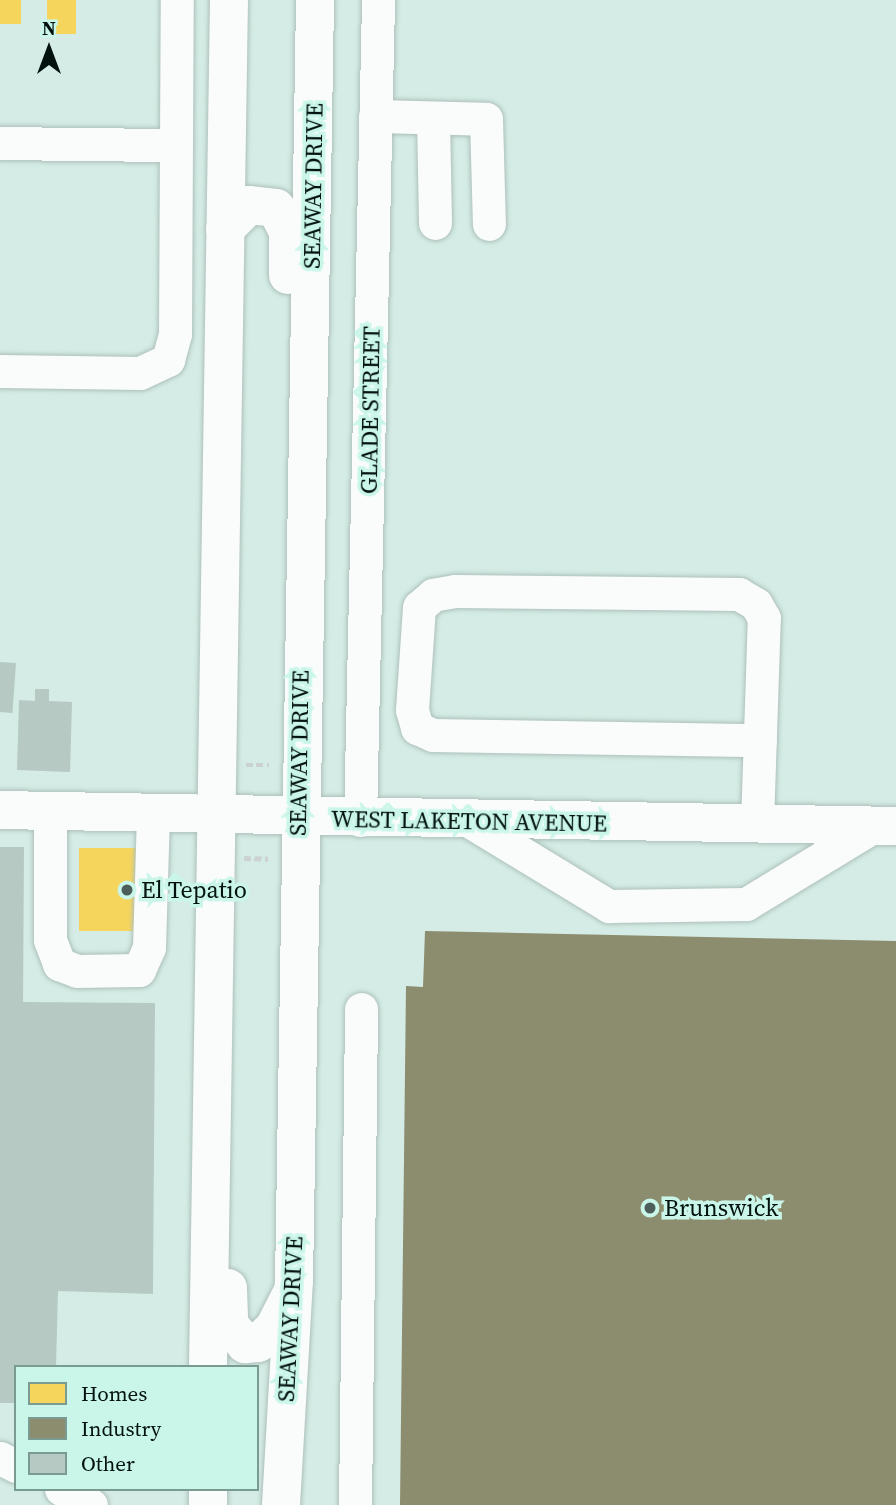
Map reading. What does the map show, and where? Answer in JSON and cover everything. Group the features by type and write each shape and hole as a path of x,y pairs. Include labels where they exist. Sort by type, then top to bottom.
{"main road":[{"path":"229,0 214,814 228,866 231,915 228,1265 235,1337 246,1344 265,1338 285,1313 294,1282"},
{"name":"SEAWAY DRIVE","path":"281,1505 294,1282 297,820 284,762 315,0"},
{"path":"225,229 239,209 257,204 276,208 288,232 280,720 284,762"},
{"name":"WEST LAKETON AVENUE","path":"0,810 214,814 297,820 886,825"},
{"path":"208,1365 228,866"}],"street":[{"path":"0,371 140,373 158,368 168,359 175,334 177,0"},
{"name":"GLADE STREET","path":"360,820 377,0"},
{"path":"375,117 486,119 489,224"},
{"path":"433,118 435,222"},
{"path":"0,143 176,145"},
{"path":"757,824 765,618 739,594 455,592 433,595 419,607 412,710 416,728 433,735 760,740"},
{"path":"50,811 50,940 59,964 77,971 139,970 149,948 153,813"},
{"path":"469,821 594,902 691,907 746,904 886,825"},
{"path":"355,1505 360,1009"},
{"path":"65,1491 91,1505"}],"path":[{"path":"245,765 284,762"},
{"path":"228,866 268,859"}],"building: Homes":[{"path":"0,0 21,0 21,24 0,24"},
{"path":"47,0 76,0 76,34 47,34"},
{"path":"79,848 142,848 142,931 79,931"}],"building: Industry":[{"name":"Brunswick","path":"425,931 896,941 896,1505 400,1505 406,986 423,987"}],"building: Other":[{"path":"0,662 16,663 12,713 0,712"},
{"path":"35,689 49,689 49,701 72,702 70,772 17,770 19,700 35,701"},
{"path":"0,847 24,847 23,1002 155,1003 153,1294 58,1291 56,1365 14,1365 14,1403 0,1403"}],"place":[{"name":"El Tepatio","path":"127,890"},
{"name":"Brunswick","path":"650,1208"}]}
